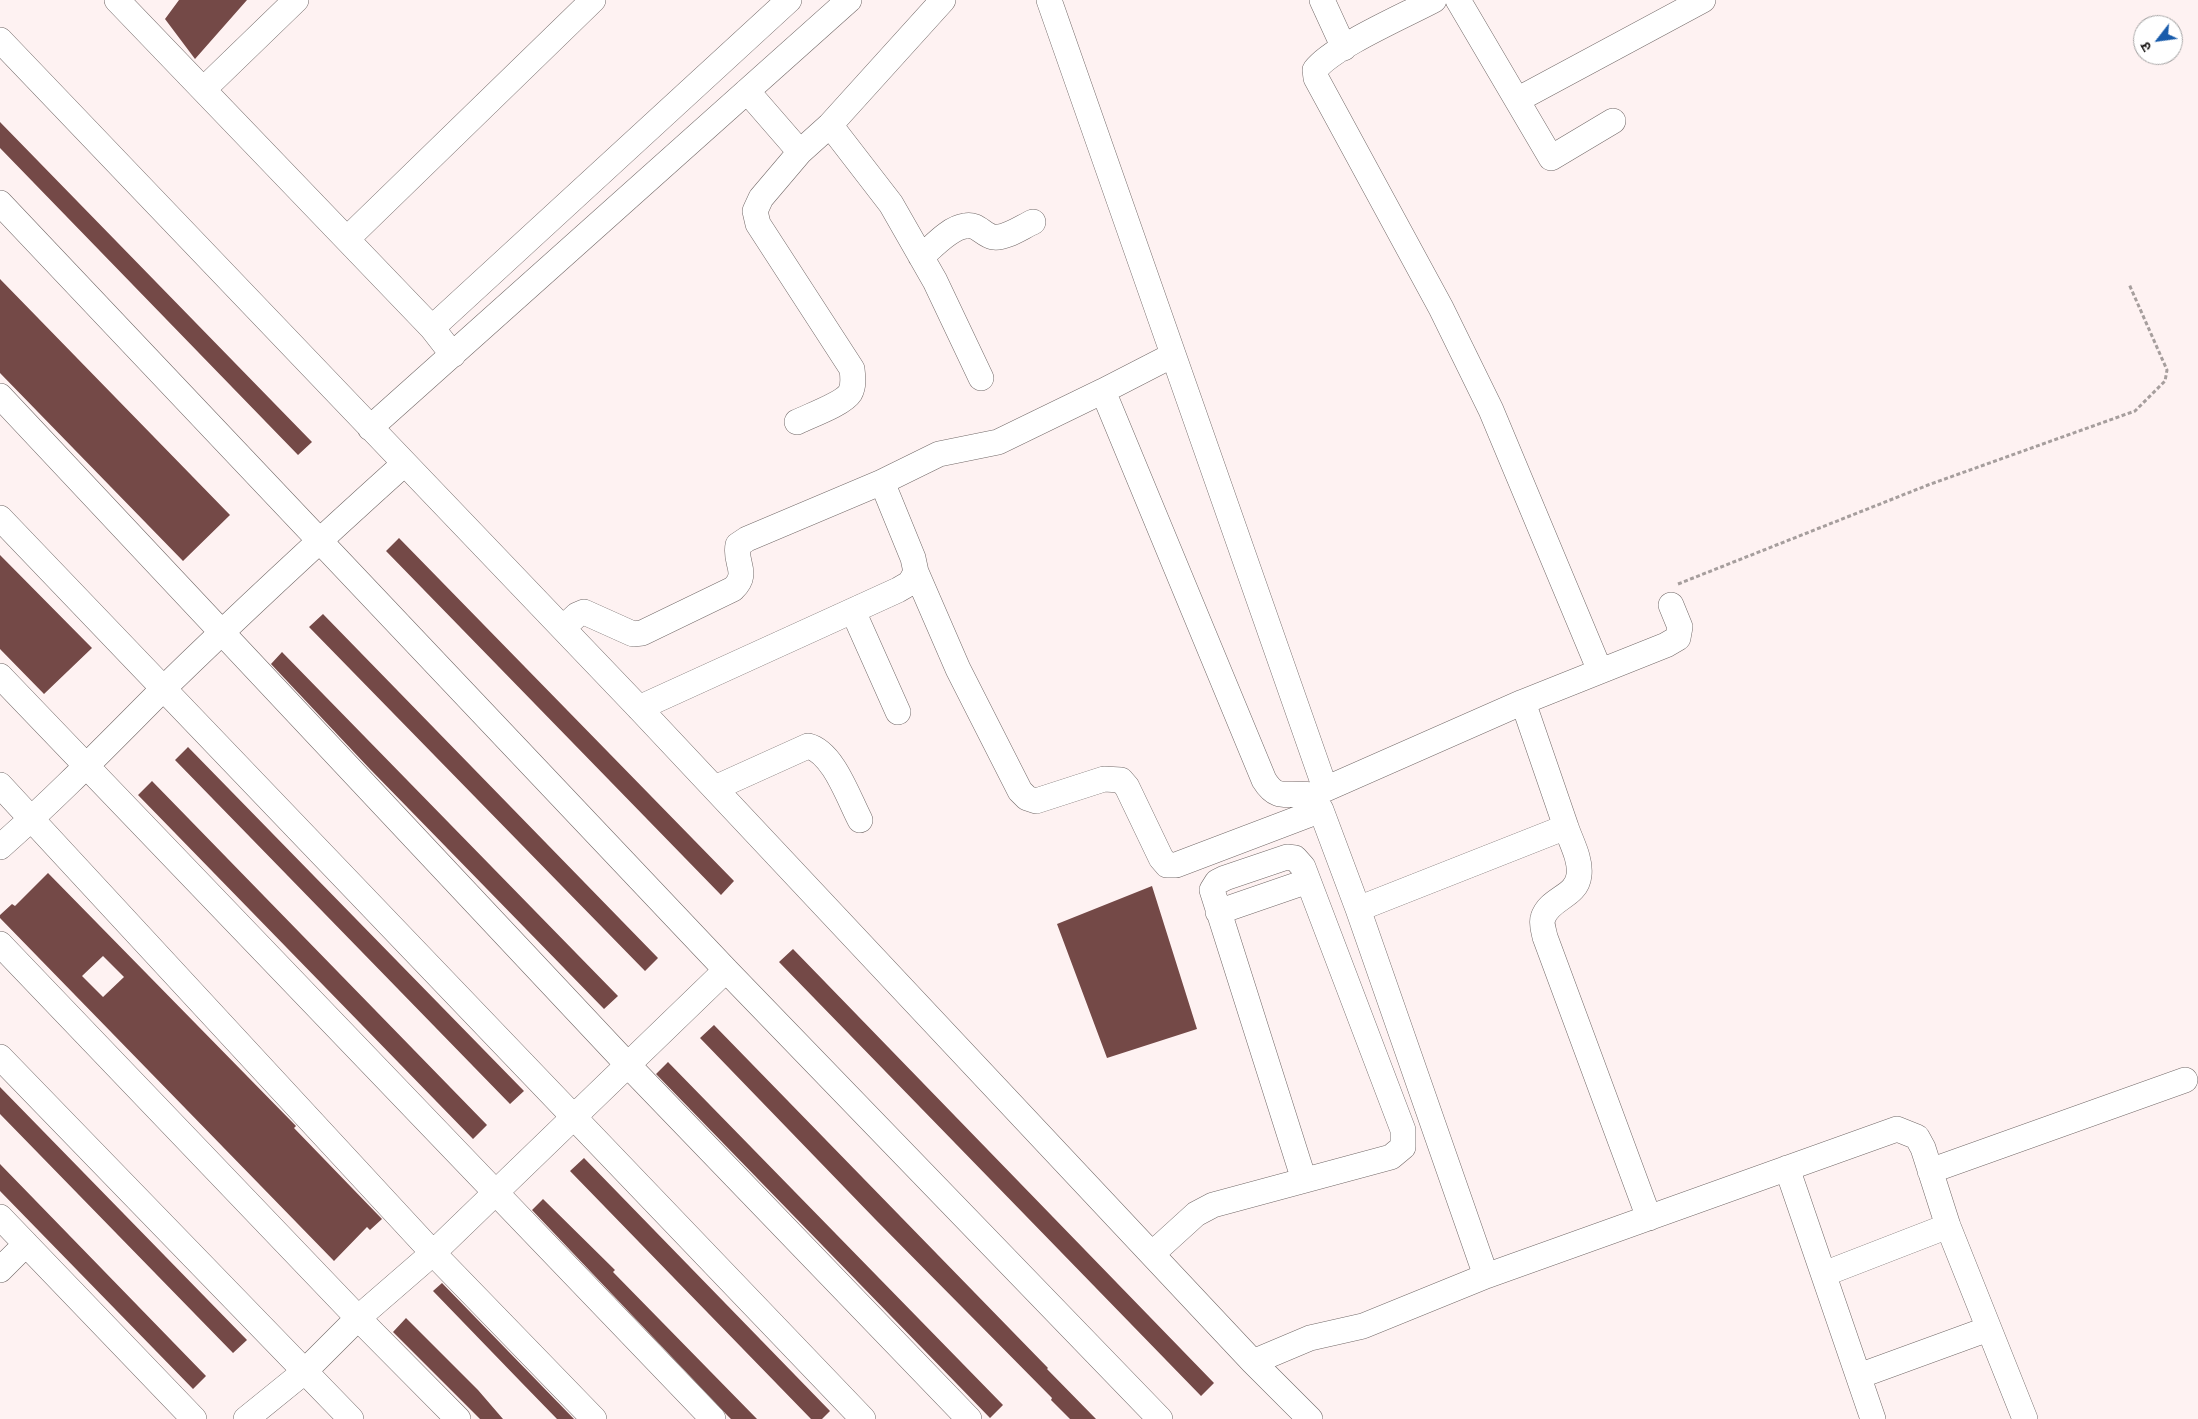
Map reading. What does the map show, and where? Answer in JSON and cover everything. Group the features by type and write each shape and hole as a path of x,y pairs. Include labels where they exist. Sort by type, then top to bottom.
{"street":[{"path":"117,0 432,328 454,355"},
{"path":"204,89 296,0"},
{"path":"347,239 593,0"},
{"path":"432,328 789,0"},
{"path":"370,428 454,355 849,0"},
{"path":"796,422 840,401 850,394 853,381 852,369 758,224 755,211 761,198 800,152 830,125 944,0"},
{"path":"1049,0 1172,355 1319,798 1486,1276"},
{"path":"1322,0 1344,48"},
{"path":"1434,0 1321,62 1315,70 1316,78 1441,308 1491,410 1600,671"},
{"path":"1458,0 1551,158 1612,121"},
{"path":"1518,100 1687,3"},
{"path":"0,40 715,788 1253,1362 1310,1419"},
{"path":"747,91 800,152"},
{"path":"830,125 879,186 921,256 981,378"},
{"path":"0,203 726,970 1160,1419"},
{"path":"921,256 955,230 965,226 974,226 992,237 1002,236 1033,222"},
{"path":"563,628 577,615 584,612 633,634 642,633 733,589 740,582 742,575 737,552 738,544 747,539 882,482 939,454 998,442 1172,355"},
{"path":"1103,390 1264,780 1271,791 1283,795 1299,793 1319,798"},
{"path":"0,396 221,634 627,1064 969,1419"},
{"path":"0,847 87,767 163,690 320,540 404,464"},
{"path":"882,482 913,558 916,572 958,669 1020,791 1027,798 1036,801 1104,779 1121,780 1127,786 1161,858 1167,865 1176,865 1523,702 1666,645 1678,638 1680,627 1671,604"},
{"path":"0,518 862,1419"},
{"path":"639,708 898,590 910,583 916,572"},
{"path":"853,610 898,712"},
{"path":"0,676 714,1419"},
{"path":"1523,702 1577,859 1579,876 1575,888 1549,906 1542,919 1544,937 1649,1218"},
{"path":"715,788 808,746 818,749 827,757 860,820"},
{"path":"0,785 433,1253 594,1419"},
{"path":"1358,909 1566,827"},
{"path":"1152,1254 1196,1214 1213,1205 1391,1157 1403,1147 1403,1130 1303,867 1296,858 1288,858 1225,878 1217,882 1212,890 1304,1180"},
{"path":"0,944 358,1318 458,1419"},
{"path":"246,1419 304,1372 358,1318 433,1253 726,970"},
{"path":"0,1057 351,1419"},
{"path":"1930,1171 2185,1080"},
{"path":"1253,1362 1310,1338 1363,1326 1486,1276 1897,1129 1917,1137 1923,1148 1948,1226 2025,1419"},
{"path":"1787,1168 1873,1419"},
{"path":"0,1217 194,1419"},
{"path":"1824,1274 1948,1226"},
{"path":"0,1270 26,1244"},
{"path":"1859,1376 1988,1329"}],"path":[{"path":"1671,604 1671,592 1678,584 1928,485 2135,411 2165,381 2167,370 2129,284"}],"building":[{"path":"179,0 247,0 195,59 165,19"},
{"path":"0,122 312,442 298,455 0,148"},
{"path":"0,279 230,515 183,561 0,373"},
{"path":"399,538 734,881 721,895 386,551"},
{"path":"0,555 92,648 44,694 0,649"},
{"path":"323,614 658,958 645,971 309,627"},
{"path":"282,652 618,996 604,1009 368,767 271,664"},
{"path":"188,747 524,1091 510,1104 175,760"},
{"path":"152,781 487,1125 473,1139 138,795"},
{"path":"48,873 296,1126 294,1128 382,1219 370,1230 367,1227 334,1261 0,918 0,915 12,904 15,906","holes":["103,956 124,977 103,997 82,976"]},
{"path":"1152,886 1197,1029 1107,1058 1057,924"},
{"path":"793,949 1214,1383 1201,1396 779,962"},
{"path":"714,1025 1096,1419 1070,1419 1051,1400 1052,1398 875,1219 700,1038"},
{"path":"668,1062 1003,1405 990,1418 656,1074"},
{"path":"0,1087 247,1340 233,1353 0,1114"},
{"path":"584,1158 830,1411 822,1419 811,1419 570,1171"},
{"path":"0,1164 206,1376 193,1389 0,1191"},
{"path":"543,1199 615,1270 613,1272 757,1419 731,1419 726,1414 532,1210"},
{"path":"442,1283 574,1419 557,1419 520,1381 433,1291"},
{"path":"406,1318 478,1390 503,1419 480,1419 393,1332"}]}
